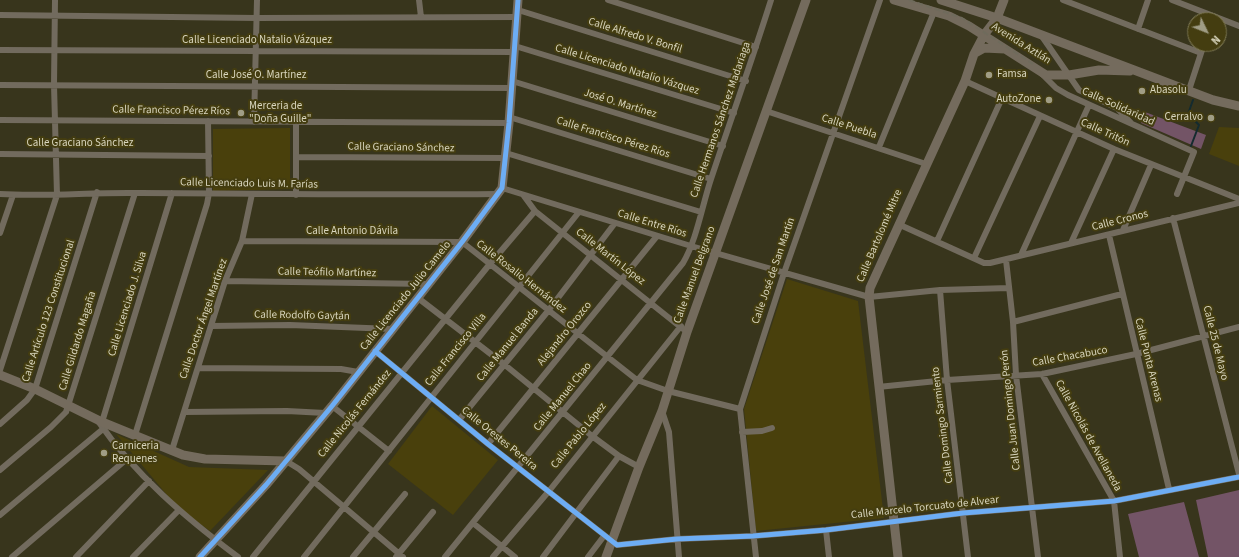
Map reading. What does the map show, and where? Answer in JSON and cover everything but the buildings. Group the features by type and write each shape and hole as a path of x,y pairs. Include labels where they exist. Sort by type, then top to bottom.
{"street":[{"path":"0,370 57,195 54,85 55,0"},
{"path":"254,122 257,0"},
{"path":"419,0 420,17"},
{"name":"Calle Licenciado Julio Camelo","path":"200,557 286,461 332,406 462,242 500,191 506,156 518,0"},
{"path":"608,0 756,47"},
{"name":"Calle Hermanos Sánchez Madariaga","path":"691,246 711,179 772,0"},
{"name":"Calle Manuel Belgrano","path":"606,557 639,467 662,410 684,329 716,253 806,0"},
{"name":"Calle José de San Martín","path":"756,557 740,409 784,272 832,132 880,0"},
{"name":"Avenida Aztlán","path":"894,0 949,16 984,35 1041,72 1054,76 1099,70 1141,72"},
{"name":"Avenida Aztlán","path":"941,0 997,18 1224,103 1239,106"},
{"name":"Calle Bartolomé Mitre","path":"898,557 878,387 869,297 870,288 964,81 974,54 984,35 997,18 1004,0"},
{"path":"1063,0 1201,53 1188,90"},
{"path":"1138,29 1148,0"},
{"path":"1176,1 1201,12"},
{"path":"879,147 934,12"},
{"name":"Calle Alfredo V. Bonfil","path":"0,15 257,18 420,17 517,13 746,80"},
{"path":"1227,22 1239,26"},
{"path":"1040,35 1082,93 1117,108 1132,125"},
{"path":"974,54 984,48 1006,50"},
{"name":"Calle Licenciado Natalio Vázquez","path":"0,50 256,51 515,49 734,113"},
{"name":"Calle Solidaridad","path":"1041,72 1056,88 1132,125 1194,152 1185,177"},
{"name":"Calle Tritón","path":"964,81 1114,149 1239,199"},
{"name":"Calle José O. Martínez","path":"0,85 255,86 512,84"},
{"name":"José O. Martínez","path":"512,84 722,146"},
{"path":"937,241 1002,98"},
{"path":"1021,255 1089,105"},
{"name":"Calle Puebla","path":"766,111 879,147 926,164"},
{"path":"974,258 1040,116"},
{"name":"Calle Francisco Pérez Ríos","path":"0,120 55,119 296,122 509,120 711,179"},
{"path":"135,435 204,214 209,193 208,121"},
{"path":"296,122 296,195"},
{"path":"1070,243 1114,149"},
{"name":"Calle Graciano Sánchez","path":"0,154 209,156"},
{"name":"Calle Graciano Sánchez","path":"296,156 506,156 701,212"},
{"path":"1123,230 1151,164"},
{"path":"1176,194 1185,177"},
{"name":"Calle Entre Ríos","path":"500,191 524,196 869,297 940,290 1009,288"},
{"name":"Calle Licenciado Luis M. Farías","path":"0,194 57,195 97,192 135,192 296,195 500,191"},
{"name":"Calle Artículo 123 Constitucional","path":"0,424 27,400 35,389 97,192"},
{"name":"Calle Gildardo Magaña","path":"0,470 66,412 135,192"},
{"name":"Calle Licenciado J. Silva","path":"100,423 172,193"},
{"name":"Calle Doctor Ángel Martínez","path":"172,450 225,281 242,241 252,194"},
{"path":"0,233 12,195"},
{"name":"Calle Martín López","path":"524,196 535,212 684,329"},
{"name":"Calle Cronos","path":"898,224 984,263 1006,260 1021,255 1109,235 1123,230 1239,202"},
{"name":"Calle Nicolás Fernández","path":"253,557 489,265 535,212"},
{"name":"Calle Francisco Villa","path":"304,557 431,396 563,233 578,212"},
{"name":"Calle 25 de Mayo","path":"1173,218 1239,475"},
{"name":"Calle Manuel Banda","path":"459,420 548,311 615,223"},
{"name":"Calle Punta Arenas","path":"1109,235 1169,489"},
{"name":"Alejandro Orozco","path":"488,444 657,236"},
{"name":"Calle Antonio Dávila","path":"242,241 462,242"},
{"name":"Calle Rosalio Hernández","path":"462,242 489,265 636,380 668,391 740,409"},
{"name":"Calle Manuel Chao","path":"445,557 683,263 691,246"},
{"name":"Calle Juan Domingo Perón","path":"1006,260 1013,322 1016,375 1038,557"},
{"name":"Calle Teófilo Martínez","path":"225,281 428,284"},
{"name":"Calle Domingo Sarmiento","path":"940,290 947,380 968,557"},
{"path":"1013,322 1122,294"},
{"path":"418,298 475,341 592,436 619,456 639,467"},
{"name":"Calle Rodolfo Gaytán","path":"211,326 290,324 392,329"},
{"name":"Calle Chacabuco","path":"878,387 947,380 1042,374 1136,354 1239,327"},
{"name":"Calle Pablo López","path":"492,557 549,491 636,380 684,329"},
{"name":"Calle Orestes Pereira","path":"375,351 488,444 612,542"},
{"path":"198,368 341,369 358,372"},
{"name":"Calle Nicolás de Avellaneda","path":"1042,374 1114,501 1120,557"},
{"path":"0,375 69,405 100,423 135,435 183,455 205,459 286,461 344,506 399,556 433,512"},
{"path":"332,406 388,451"},
{"path":"662,410 669,432 679,557"},
{"path":"184,412 287,411 325,414"},
{"path":"100,423 128,458 178,511 238,557"},
{"path":"0,515 100,423"},
{"path":"742,432 762,431 772,428"},
{"path":"543,557 577,514 619,456"},
{"path":"12,557 128,458"},
{"name":"Calle Marcelo Torcuato de Alvear","path":"612,542 621,545 677,539 753,536 826,530 963,513 1114,501 1239,475"},
{"path":"76,557 149,481"},
{"path":"353,557 405,494"},
{"path":"133,557 178,511"},
{"path":"473,522 515,557"},
{"path":"826,530 829,557"},
{"path":"588,557 604,536"}],"shaded area":[{"path":"1145,112 1206,135 1201,149 1141,123"},
{"path":"1219,127 1239,128 1239,166 1209,154"},
{"path":"290,128 290,189 213,191 213,129"},
{"path":"787,279 858,301 884,518 756,531 744,409"},
{"path":"432,406 498,460 453,515 388,464"},
{"path":"116,434 189,467 268,470 210,531 177,507"},
{"path":"1239,490 1239,557 1208,557 1196,500"},
{"path":"1184,502 1199,557 1139,557 1128,514"}],"waterway":[{"path":"1191,146 1199,125 1188,114 1193,100"}],"railway":[{"path":"909,0 962,18 1033,64"}],"cycle path":[{"path":"200,557 266,485 332,406 462,242 502,188 509,123 518,0"},
{"path":"375,351 488,444 617,545 677,539 753,536 826,530 963,513 1114,501 1239,477"}],"place":[{"name":"Famsa","path":"989,75"},
{"name":"Abasolu","path":"1142,91"},
{"name":"AutoZone","path":"1049,100"},
{"name":"Merceria de \"Doña Guille\"","path":"241,113"},
{"name":"Cerralvo","path":"1211,118"},
{"name":"Carniceria Requenes","path":"104,453"}]}
